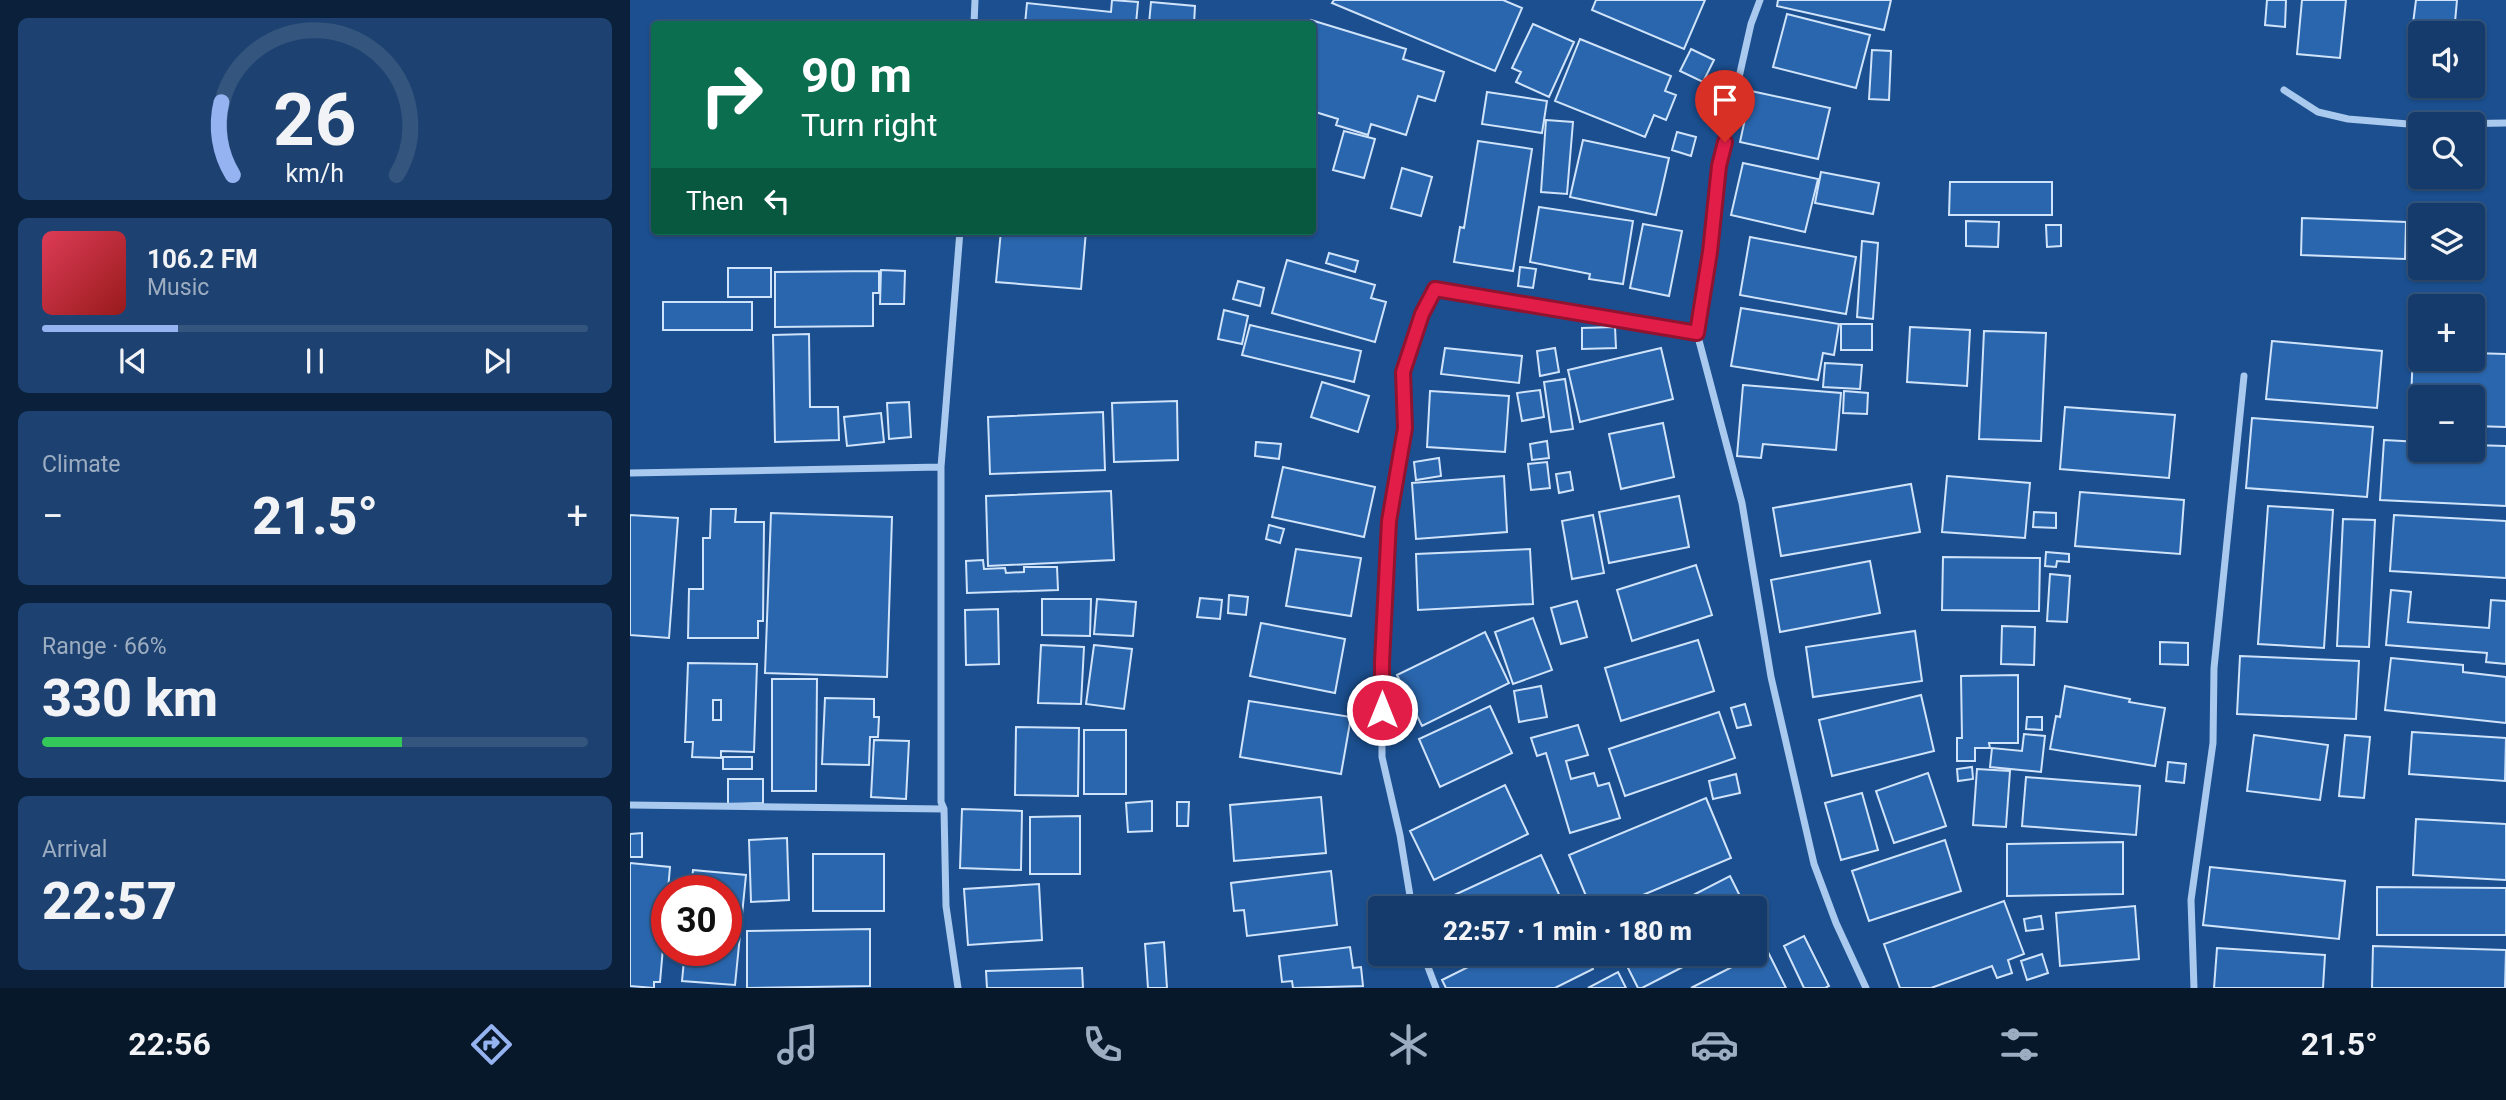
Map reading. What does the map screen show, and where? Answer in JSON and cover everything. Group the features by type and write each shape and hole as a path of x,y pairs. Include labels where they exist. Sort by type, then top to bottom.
{"street":[{"path":"974,21 975,0"},
{"path":"1759,0 1751,24 1719,166 1710,252 1697,333 1742,503 1772,677 1814,864 1836,923 1866,988"},
{"path":"2284,90 2318,112 2348,119 2408,124"},
{"path":"2485,123 2506,123"},
{"path":"958,988 946,906 944,808 941,802 941,467 960,235"},
{"path":"1410,896 1400,835 1382,757 1382,662 1389,521 1405,428 1403,372 1422,314 1435,289 1697,333"},
{"path":"2193,988 2191,900 2213,743 2214,668 2244,376"},
{"path":"630,473 941,467"},
{"path":"630,805 944,808"},
{"path":"1428,966 1436,988"}],"building":[{"path":"1112,0 1138,2 1136,21 1025,21 1027,3 1111,12"},
{"path":"1334,0 1503,0 1522,8 1495,71 1332,3"},
{"path":"1596,0 1705,0 1684,49 1592,10"},
{"path":"1778,0 1891,0 1884,30 1777,6"},
{"path":"2267,0 2286,0 2285,27 2265,25"},
{"path":"2302,0 2346,0 2340,58 2297,54"},
{"path":"2416,0 2457,0 2455,21 2413,21"},
{"path":"1151,2 1195,6 1194,21 1149,21"},
{"path":"1787,14 1870,35 1856,88 1773,67"},
{"path":"1316,22 1406,49 1403,59 1444,72 1435,101 1418,96 1406,135 1371,124 1368,135 1336,125 1338,119 1316,112"},
{"path":"1533,24 1574,42 1549,97 1516,82 1521,72 1512,68"},
{"path":"1580,39 1671,76 1665,91 1676,95 1666,120 1654,115 1645,137 1555,101"},
{"path":"1691,49 1714,60 1703,82 1680,71"},
{"path":"1872,50 1891,51 1889,100 1869,99"},
{"path":"1751,91 1830,108 1818,159 1740,142"},
{"path":"1487,92 1547,101 1542,133 1482,124"},
{"path":"1546,120 1573,122 1567,194 1541,192"},
{"path":"1344,131 1375,139 1364,178 1333,170"},
{"path":"1677,132 1696,137 1691,156 1672,150"},
{"path":"1583,140 1669,158 1656,215 1570,197"},
{"path":"1478,141 1532,149 1513,271 1454,262 1460,227 1464,228"},
{"path":"1743,163 1818,179 1805,232 1731,215"},
{"path":"1402,168 1432,177 1421,216 1391,208"},
{"path":"1821,172 1879,183 1873,214 1815,203"},
{"path":"1950,182 2052,182 2052,215 1949,215"},
{"path":"1539,207 1633,221 1623,284 1589,279 1590,274 1530,262"},
{"path":"2302,218 2406,222 2405,259 2301,255"},
{"path":"1966,221 1999,222 1998,247 1966,246"},
{"path":"1643,224 1682,231 1669,296 1630,288"},
{"path":"2046,225 2061,225 2061,246 2047,247"},
{"path":"1001,235 1086,235 1081,289 996,282"},
{"path":"1750,237 1856,257 1846,314 1740,295"},
{"path":"1862,241 1878,243 1873,319 1857,317"},
{"path":"1329,253 1358,261 1355,272 1326,263"},
{"path":"1287,260 1375,285 1371,298 1386,302 1375,342 1272,313"},
{"path":"1520,267 1536,269 1533,288 1518,286"},
{"path":"728,268 771,268 771,297 728,297"},
{"path":"881,270 905,271 904,304 880,304"},
{"path":"879,271 879,293 873,293 873,326 775,327 775,272"},
{"path":"1238,281 1264,288 1260,306 1233,299"},
{"path":"663,302 752,302 752,330 663,330"},
{"path":"1741,308 1839,324 1834,355 1823,353 1818,380 1731,366"},
{"path":"1224,310 1248,316 1242,344 1218,339"},
{"path":"1841,324 1872,324 1872,350 1841,350"},
{"path":"1250,325 1361,351 1354,382 1242,355"},
{"path":"1615,327 1616,348 1582,349 1582,328"},
{"path":"1910,327 1970,330 1967,386 1907,382"},
{"path":"1984,331 2046,333 2041,441 1979,439"},
{"path":"809,334 810,407 838,407 839,440 775,442 773,335"},
{"path":"2272,341 2382,351 2377,408 2266,399"},
{"path":"1445,348 1522,356 1519,383 1441,374"},
{"path":"1555,348 1559,372 1540,376 1537,351"},
{"path":"1661,348 1673,399 1580,422 1568,370"},
{"path":"2485,353 2506,354 2506,427 2485,426 2485,385 2412,385 2412,371 2485,371"},
{"path":"1825,363 1862,365 1860,389 1823,387"},
{"path":"1565,379 1573,429 1551,432 1544,382"},
{"path":"1322,382 1369,396 1358,432 1311,417"},
{"path":"1743,385 1841,393 1836,450 1763,444 1761,458 1737,456"},
{"path":"1540,390 1544,417 1522,421 1517,393"},
{"path":"1430,391 1509,396 1505,452 1427,447"},
{"path":"1844,391 1868,393 1867,414 1843,413"},
{"path":"1177,401 1178,460 1114,462 1112,403"},
{"path":"909,402 911,437 889,439 887,403"},
{"path":"2065,407 2175,415 2169,478 2060,469"},
{"path":"1103,412 1105,470 990,474 988,417"},
{"path":"881,413 884,442 847,446 844,417"},
{"path":"2252,418 2373,427 2367,497 2246,488"},
{"path":"1663,423 1674,477 1621,489 1609,434"},
{"path":"2384,440 2408,441 2408,462 2485,462 2485,445 2506,446 2506,506 2380,500"},
{"path":"1547,441 1549,458 1532,460 1530,444"},
{"path":"1256,442 1281,444 1279,459 1255,456"},
{"path":"1439,458 1441,476 1416,480 1414,462"},
{"path":"1547,462 1550,488 1531,490 1528,464"},
{"path":"1283,467 1375,487 1364,537 1272,517"},
{"path":"1570,472 1573,490 1559,493 1556,474"},
{"path":"1504,476 1507,532 1416,539 1412,483"},
{"path":"1947,476 2030,483 2025,538 1942,532"},
{"path":"1911,484 1920,532 1781,556 1773,508"},
{"path":"1111,491 1114,560 988,566 986,496"},
{"path":"2080,492 2184,500 2180,554 2075,546"},
{"path":"1679,496 1689,547 1609,563 1599,512"},
{"path":"2268,506 2333,510 2324,648 2258,644"},
{"path":"711,509 736,509 735,522 764,522 763,621 758,621 758,638 688,638 689,589 703,589 703,538 710,538"},
{"path":"2034,512 2056,513 2056,528 2033,527"},
{"path":"771,513 892,517 887,677 765,673"},
{"path":"630,515 678,518 669,638 630,635"},
{"path":"1593,515 1604,573 1572,579 1562,521"},
{"path":"2394,515 2506,521 2506,578 2390,571"},
{"path":"2343,519 2375,520 2369,647 2337,646"},
{"path":"1269,525 1284,529 1280,543 1266,539"},
{"path":"1296,549 1361,558 1351,616 1286,606"},
{"path":"1530,549 1533,604 1418,610 1416,554"},
{"path":"2046,552 2069,554 2069,562 2057,561 2056,567 2045,566"},
{"path":"1943,557 2040,558 2039,611 1942,610"},
{"path":"983,560 984,569 1005,568 1006,573 1024,572 1024,567 1057,567 1058,590 967,593 966,561"},
{"path":"1870,561 1880,613 1780,632 1771,580"},
{"path":"1696,565 1712,615 1632,641 1617,590"},
{"path":"2050,574 2070,576 2067,622 2047,621"},
{"path":"2391,590 2411,592 2408,622 2489,628 2491,600 2506,601 2506,664 2486,662 2487,653 2386,645"},
{"path":"1229,595 1248,597 1246,615 1228,613"},
{"path":"1200,598 1222,600 1220,619 1197,617"},
{"path":"1042,599 1091,599 1090,636 1042,635"},
{"path":"1097,599 1136,602 1133,636 1094,634"},
{"path":"1577,601 1587,637 1561,644 1551,608"},
{"path":"998,609 999,664 966,665 965,610"},
{"path":"1533,618 1552,670 1513,684 1495,632"},
{"path":"1261,623 1345,639 1335,693 1250,676"},
{"path":"2002,626 2035,627 2034,665 2001,664"},
{"path":"1915,631 1922,681 1813,697 1806,647"},
{"path":"1485,632 1509,683 1422,726 1397,675"},
{"path":"1698,640 1714,691 1621,721 1605,668"},
{"path":"2160,642 2188,643 2188,665 2160,664"},
{"path":"1041,645 1084,647 1081,704 1038,703"},
{"path":"1094,645 1132,649 1124,709 1086,704"},
{"path":"2240,656 2359,661 2356,719 2237,714"},
{"path":"2391,658 2463,665 2463,672 2506,677 2506,723 2385,710"},
{"path":"688,663 757,664 754,752 721,751 721,758 692,757 693,742 685,742","holes":["713,700 721,700 721,720 713,720"]},
{"path":"2018,675 2018,743 1989,743 1990,748 1975,748 1975,761 1957,761 1957,738 1962,738 1961,676"},
{"path":"772,679 817,679 816,791 772,791"},
{"path":"1541,686 1547,717 1519,722 1514,691"},
{"path":"2065,686 2165,708 2155,766 2050,749 2056,716 2060,717"},
{"path":"1921,695 1934,751 1832,776 1819,720"},
{"path":"825,698 874,699 874,717 879,717 878,737 870,737 869,765 822,764"},
{"path":"1249,701 1351,717 1341,774 1240,757"},
{"path":"1745,704 1751,725 1737,728 1731,708"},
{"path":"1490,706 1512,753 1440,787 1419,739"},
{"path":"1719,712 1735,758 1625,796 1609,749"},
{"path":"2027,717 2042,717 2042,730 2026,729"},
{"path":"1578,725 1588,755 1566,761 1571,779 1594,773 1598,786 1609,783 1620,818 1570,833 1546,753 1537,756 1531,738"},
{"path":"1016,727 1079,728 1078,796 1015,795"},
{"path":"1084,730 1126,730 1126,794 1084,794"},
{"path":"2412,732 2506,738 2505,781 2409,774"},
{"path":"2024,734 2045,736 2041,772 1990,767 1992,748 2022,751"},
{"path":"2254,735 2328,745 2320,800 2247,791"},
{"path":"2345,735 2370,737 2364,798 2339,796"},
{"path":"874,740 909,741 906,799 871,797"},
{"path":"723,757 752,757 752,769 723,769"},
{"path":"2168,762 2186,764 2184,783 2166,781"},
{"path":"1972,767 1973,779 1958,781 1957,769"},
{"path":"1977,769 2010,771 2006,827 1973,825"},
{"path":"1928,773 1946,826 1894,843 1876,791"},
{"path":"1736,774 1740,793 1713,799 1709,781"},
{"path":"2026,777 2140,786 2136,835 2022,826"},
{"path":"728,779 763,779 763,803 728,804"},
{"path":"1505,785 1528,834 1434,880 1410,831"},
{"path":"1862,793 1878,850 1841,860 1825,803"},
{"path":"1321,797 1326,853 1234,861 1230,805"},
{"path":"1706,798 1731,858 1641,896 1586,896 1569,855"},
{"path":"1152,801 1152,831 1128,832 1126,803"},
{"path":"1177,802 1189,802 1188,826 1177,826"},
{"path":"962,809 1022,811 1021,870 960,868"},
{"path":"1080,816 1080,874 1030,874 1030,817"},
{"path":"2416,819 2506,824 2506,880 2413,875"},
{"path":"642,833 642,857 630,857 630,834"},
{"path":"787,838 789,900 751,902 749,840"},
{"path":"1945,840 1961,891 1869,921 1852,871"},
{"path":"2123,842 2123,894 2007,896 2007,844"},
{"path":"813,854 884,854 884,911 813,911"},
{"path":"1541,855 1560,896 1452,896"},
{"path":"630,863 670,867 669,875 651,875 651,966 661,966 660,982 654,982 654,988 630,986"},
{"path":"2210,867 2345,881 2339,939 2203,925"},
{"path":"693,870 746,875 742,915 742,875 693,875"},
{"path":"1331,871 1337,925 1247,936 1244,910 1234,911 1231,883"},
{"path":"1730,876 1740,896 1691,896"},
{"path":"1039,884 1042,940 968,945 964,889"},
{"path":"2377,887 2506,888 2506,935 2377,935"},
{"path":"2004,901 2024,954 2008,960 2012,973 1997,978 1992,966 1931,988 1900,988 1884,944"},
{"path":"2135,906 2139,959 2060,966 2056,913"},
{"path":"2041,916 2043,929 2026,931 2024,919"},
{"path":"870,929 870,986 747,988 747,931"},
{"path":"1804,936 1829,986 1825,988 1804,988 1784,946"},
{"path":"1164,942 1167,988 1148,988 1145,944"},
{"path":"2373,946 2506,950 2505,988 2372,988"},
{"path":"1350,947 1353,968 1361,967 1363,986 1293,988 1292,981 1282,982 1279,956"},
{"path":"2217,948 2325,955 2323,988 2214,988"},
{"path":"1767,950 1786,988 1691,988 1732,967 1767,966"},
{"path":"2042,954 2048,973 2027,980 2021,961"},
{"path":"683,966 737,966 735,985 682,981"},
{"path":"1470,966 1592,966 1593,969 1555,988 1446,988 1442,980"},
{"path":"1627,966 1685,966 1642,988 1638,988"},
{"path":"1082,968 1083,988 987,988 986,971"},
{"path":"1618,972 1626,988 1588,988"}],"route":[{"path":"1382,710 1389,521 1405,428 1403,372 1422,314 1435,289 1697,333 1710,252 1719,166 1725,142"}]}
